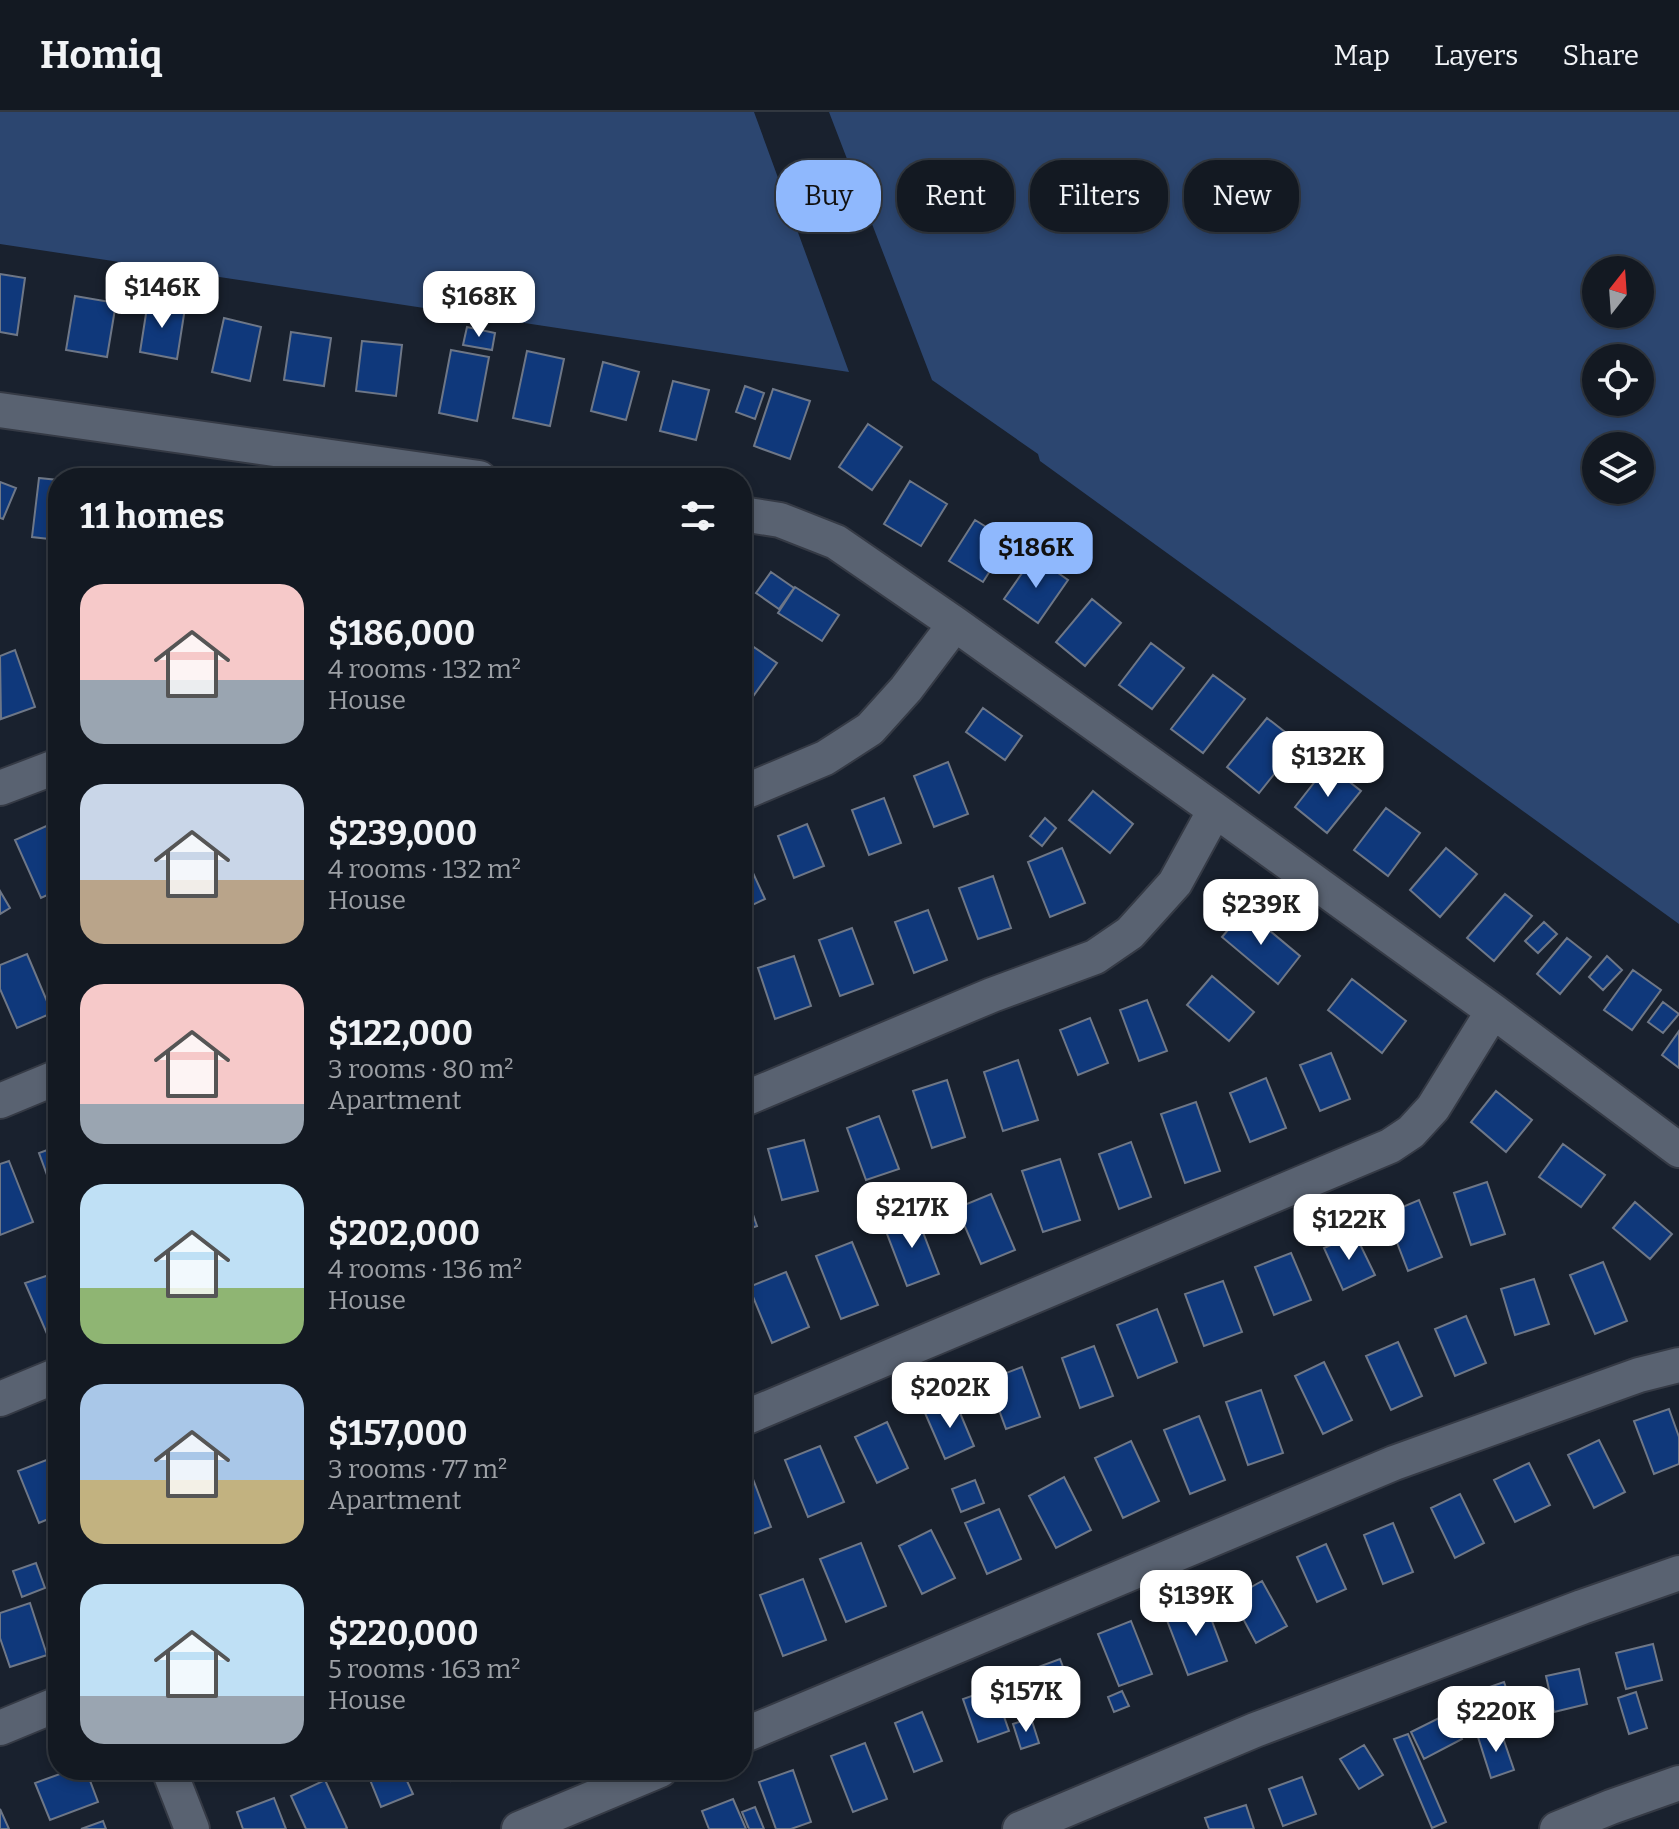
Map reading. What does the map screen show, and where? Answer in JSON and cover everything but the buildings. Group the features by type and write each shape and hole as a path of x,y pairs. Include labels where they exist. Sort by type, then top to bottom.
{"street":[{"path":"0,410 409,468"},
{"path":"752,516 780,520 836,542 1215,810 1679,1150"},
{"path":"752,789 825,758 870,729 906,689 955,624"},
{"path":"0,788 48,770"},
{"path":"752,1096 992,995 1095,957 1130,933 1175,883 1215,810"},
{"path":"752,1415 1390,1146 1411,1132 1433,1108 1493,1011"},
{"path":"0,1101 48,1081"},
{"path":"752,1732 1394,1463 1639,1375 1679,1365"},
{"path":"3,1387 48,1377"},
{"path":"1020,1829 1255,1730 1679,1573"},
{"path":"0,1728 48,1708"},
{"path":"173,1780 192,1829"},
{"path":"519,1829 636,1780"},
{"path":"1557,1829 1679,1783"}],"shaded area":[{"path":"0,112 754,112 776,172 776,232 798,232 849,372 0,244"},
{"path":"829,112 1679,112 1679,924 1040,461 1038,454 932,380 875,232 881,232 881,160 847,160"}]}
